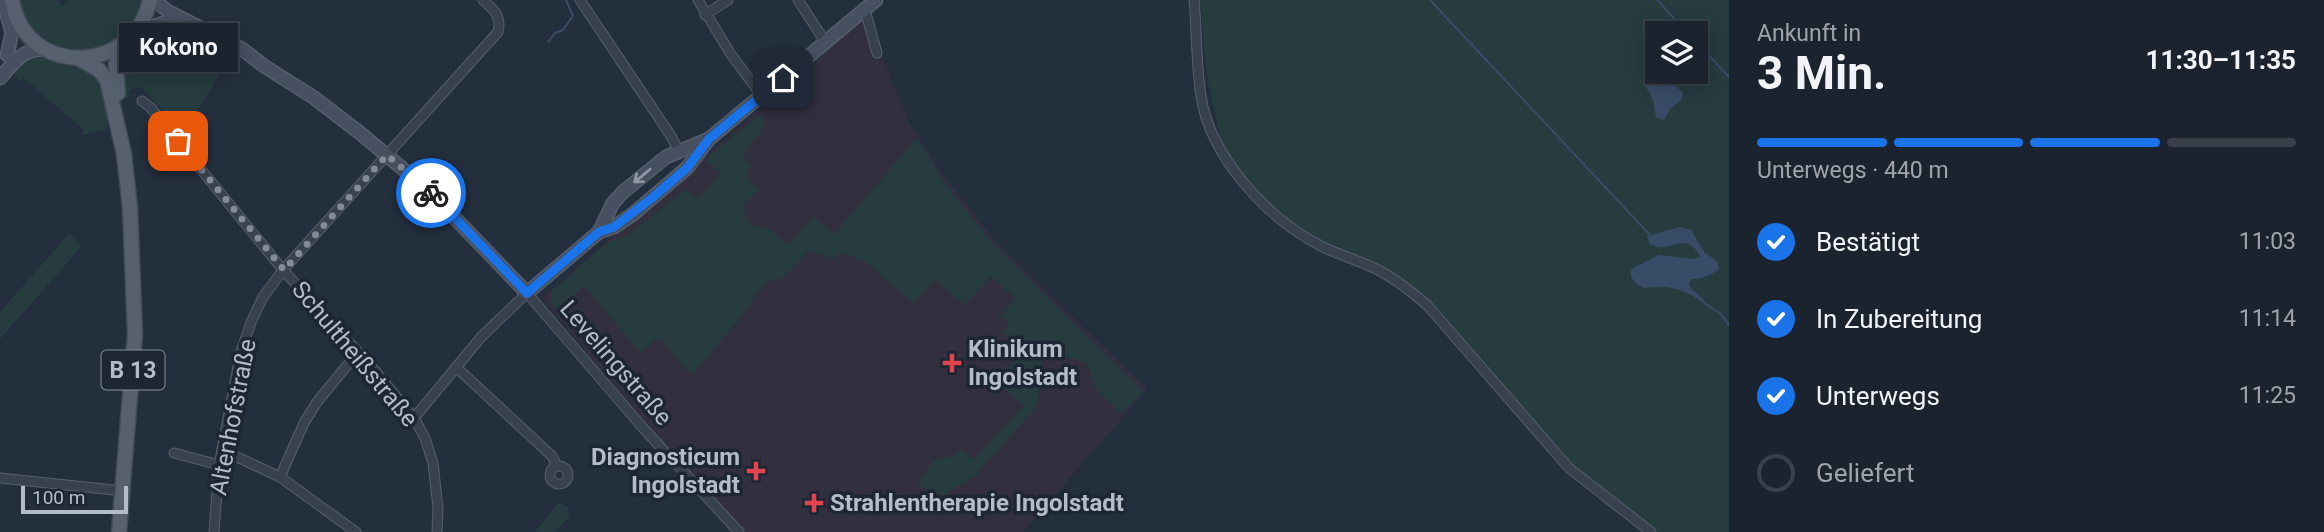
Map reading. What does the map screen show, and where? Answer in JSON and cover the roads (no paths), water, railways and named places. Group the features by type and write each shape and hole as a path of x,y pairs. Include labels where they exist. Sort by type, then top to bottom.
{"main road":[{"name":"B 13","path":"12,0 17,17 32,38 48,50 78,58 103,75 117,115 130,208 134,284 133,368 119,532"},
{"name":"B 13","path":"78,58 97,56 121,46 135,33 152,0"},
{"name":"B 13","path":"117,115 119,103 116,69 121,46"}],"street":[{"path":"3,0 12,33 4,59"},
{"name":"Levelingstraße","path":"152,0 169,12 242,50 313,97 387,155 457,218 527,293 676,465 739,532"},
{"name":"Altenhofstraße","path":"214,532 219,465 242,351 263,297 284,270 498,32 498,15 483,0"},
{"path":"580,0 671,136 686,161 687,168"},
{"path":"698,0 705,15 761,95"},
{"path":"705,15 728,0"},
{"path":"797,0 825,43"},
{"path":"414,418 496,322 527,293 599,232 623,221 687,168 709,139 876,0"},
{"path":"1194,0 1201,96 1214,141 1230,167 1256,196 1288,224 1320,246 1378,270 1405,286 1428,306 1569,468 1651,532"},
{"path":"865,10 877,53"},
{"path":"4,59 16,43 17,17"},
{"name":"Levelingstraße","path":"135,33 166,22 264,66"},
{"path":"0,78 25,52 48,50"},
{"name":"Schultheißstraße","path":"142,101 151,108 284,270 414,418 429,449 435,477 437,532"},
{"path":"599,232 623,192 666,157 709,139"},
{"path":"611,208 614,216 623,221"},
{"path":"280,477 304,423 317,402 358,352"},
{"path":"456,367 552,456 557,466"},
{"path":"222,450 280,477 356,532"},
{"path":"174,453 219,465"},
{"path":"0,481 123,491"}],"water":[{"path":"1645,84 1673,84 1683,93 1681,100 1670,109 1664,120 1657,118 1653,100"},
{"path":"1680,227 1691,230 1705,253 1717,261 1719,269 1707,276 1692,279 1689,283 1704,303 1678,289 1644,288 1631,277 1633,268 1659,255 1694,259 1700,256 1688,244 1658,247 1650,244 1647,236"}],"waterway":[{"path":"548,42 555,33 563,30 573,16 566,0"},
{"path":"1430,0 1651,236"},
{"path":"1657,0 1677,21"},
{"path":"1708,54 1729,77"},
{"path":"1704,303 1721,314 1729,325"}],"place":[{"name":"Kokono","path":"178,141"},
{"name":"Klinikum Ingolstadt","path":"952,363"},
{"name":"Diagnosticum Ingolstadt","path":"756,471"},
{"name":"Strahlentherapie Ingolstadt","path":"814,503"}]}
